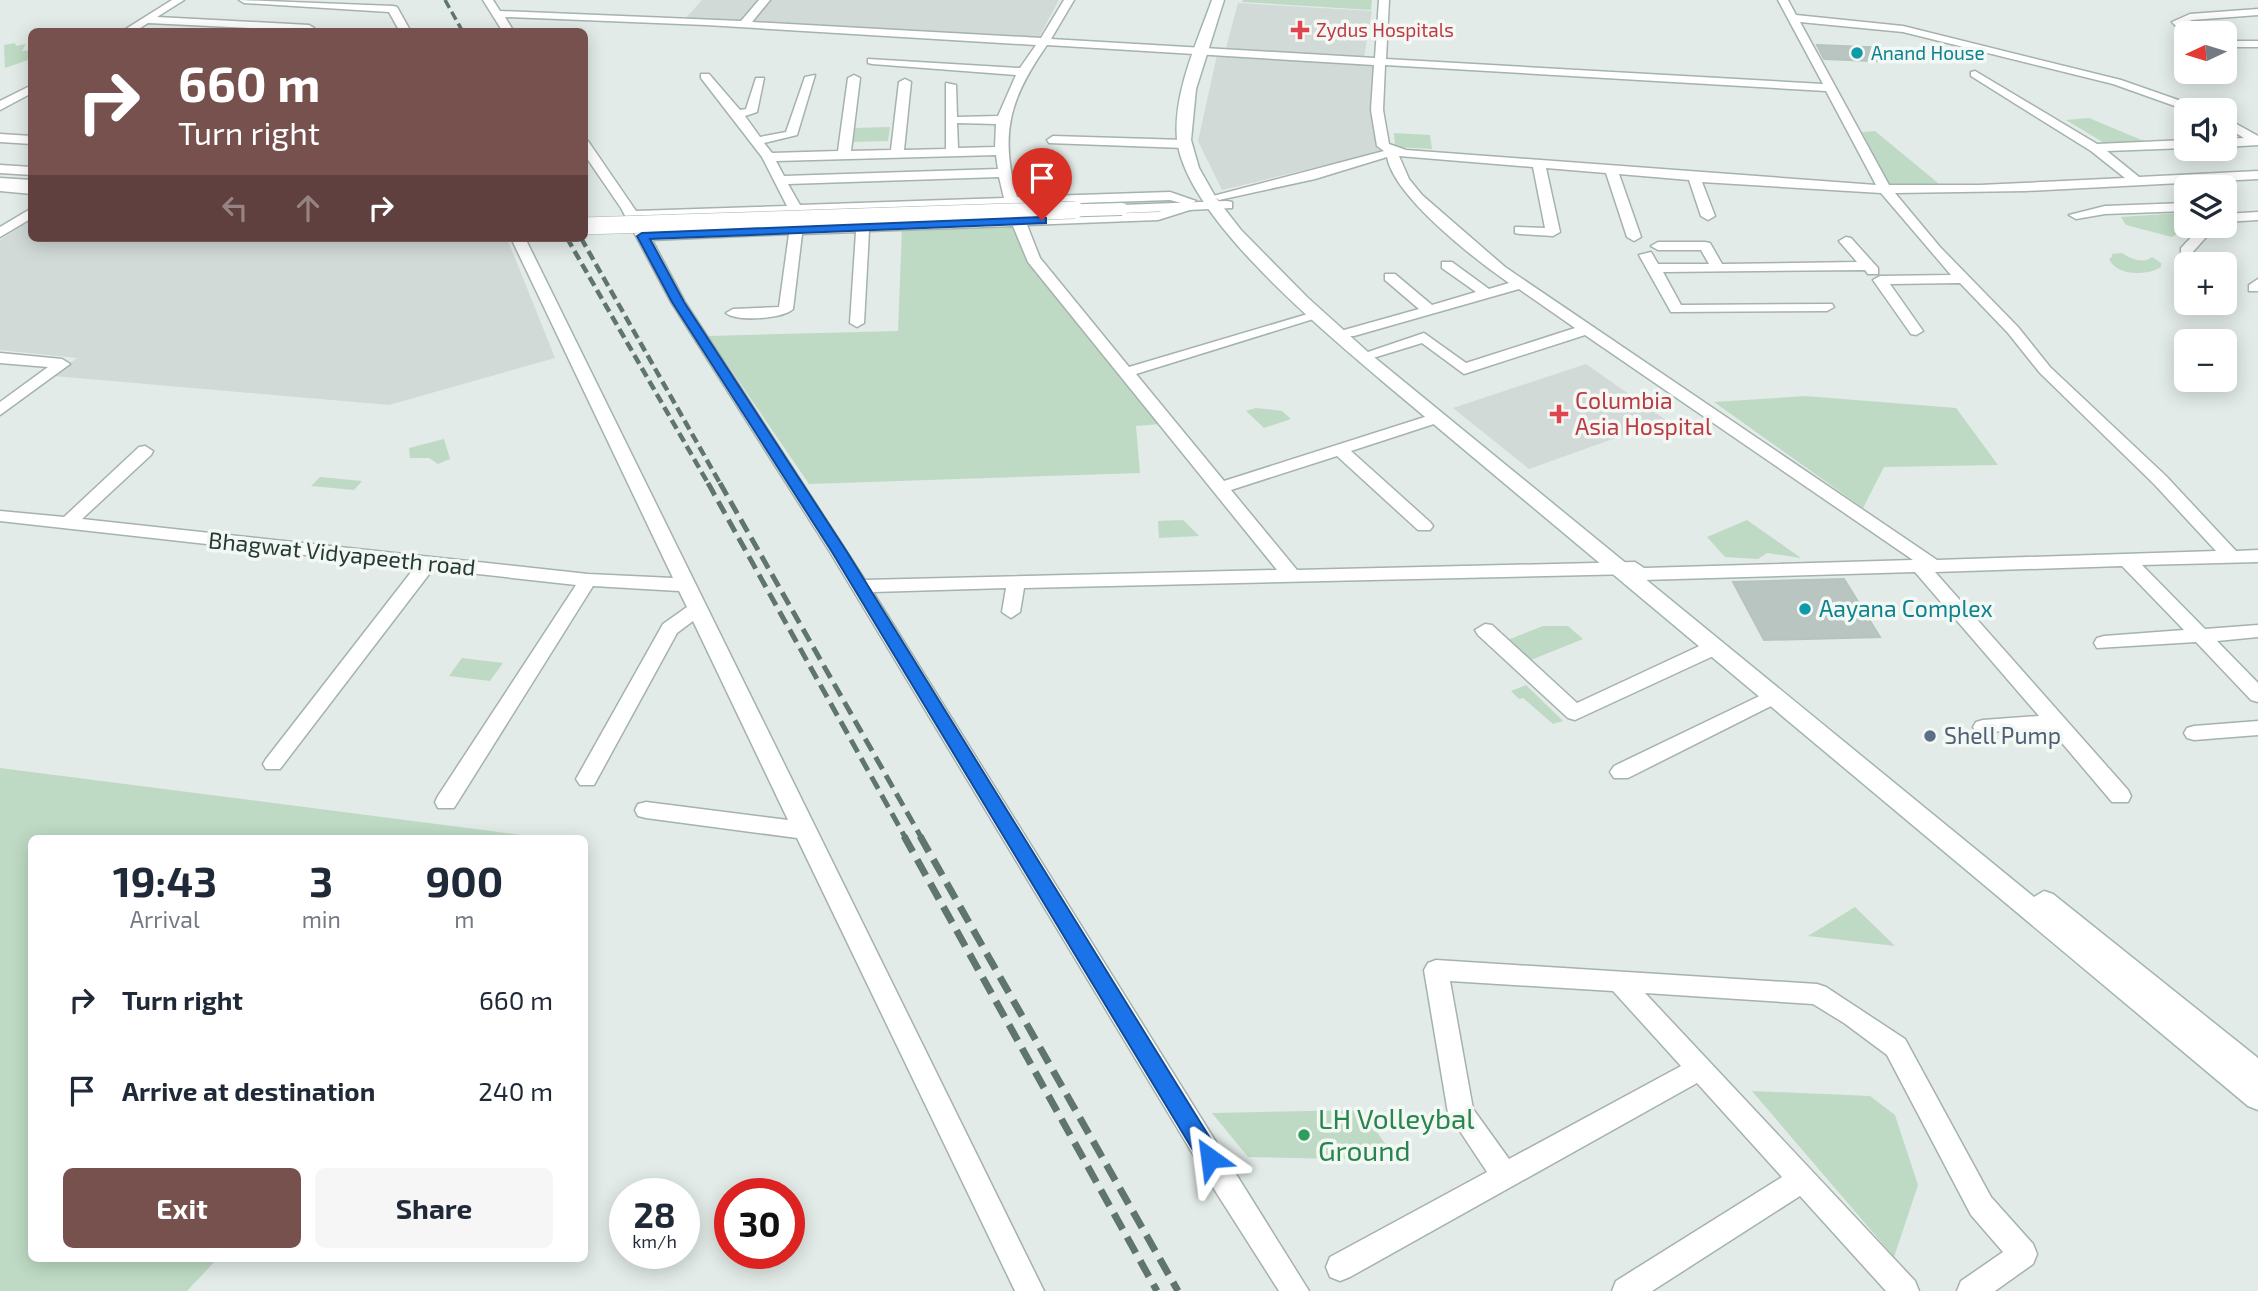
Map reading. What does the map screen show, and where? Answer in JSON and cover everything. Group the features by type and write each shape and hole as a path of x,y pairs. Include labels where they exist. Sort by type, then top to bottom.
{"main road":[{"path":"1218,0 1193,122 1194,141 1204,170 1208,203 1349,333 1633,570 2258,1074"},
{"path":"1226,0 1184,122 1184,144 1208,203 1316,316 1437,418 1633,570 1715,647 1773,696 2258,1097"},
{"path":"0,174 28,177"},
{"path":"0,182 28,184"},
{"path":"588,226 1208,203"},
{"path":"588,217 645,219 1120,206"}],"street":[{"path":"132,28 179,0"},
{"path":"244,0 391,5 404,28"},
{"path":"488,0 506,28"},
{"path":"744,24 765,0"},
{"path":"1069,0 1013,88 999,139 1011,203 1033,259 1292,576"},
{"path":"1384,0 1377,110 1383,146 1391,152"},
{"path":"1789,5 1903,29 2117,82 2174,102"},
{"path":"1789,5 1885,189 1962,279 2013,330 2045,370 2160,480 2233,559"},
{"path":"1807,7 1867,23"},
{"path":"2180,21 2190,17 2258,12"},
{"path":"497,14 744,24 1830,88"},
{"path":"145,20 309,28"},
{"path":"232,28 236,25"},
{"path":"2237,44 2258,44"},
{"path":"872,61 1024,72"},
{"path":"1975,74 2095,148 2135,180"},
{"path":"705,76 768,157 795,209"},
{"path":"757,141 791,135 811,77"},
{"path":"844,155 854,78"},
{"path":"737,114 751,112 760,80"},
{"path":"897,154 905,82"},
{"path":"950,85 952,152"},
{"path":"0,106 28,90"},
{"path":"961,120 1004,120"},
{"path":"0,126 28,128"},
{"path":"2237,129 2258,128"},
{"path":"2237,129 2258,141"},
{"path":"0,138 28,140"},
{"path":"1053,140 1184,144"},
{"path":"2237,142 2258,141"},
{"path":"2095,148 2174,145"},
{"path":"588,150 631,215 678,302 876,613 1223,1180 1295,1291"},
{"path":"768,157 1001,151"},
{"path":"1391,152 1396,170 1419,199 1458,237 1521,284 1928,566 2120,796"},
{"path":"642,236 1158,216 1391,152 1885,189 2050,188 2135,180 2258,175"},
{"path":"1520,230 1553,232 1538,162"},
{"path":"0,169 28,171"},
{"path":"1611,169 1634,237"},
{"path":"780,180 1005,173"},
{"path":"1693,175 1709,216"},
{"path":"0,187 28,190"},
{"path":"631,215 1170,196 1208,203"},
{"path":"2076,215 2105,210 2174,208"},
{"path":"0,233 28,215"},
{"path":"2237,217 2258,216"},
{"path":"857,323 863,227"},
{"path":"733,313 779,312 786,309 796,229"},
{"path":"2186,251 2198,238"},
{"path":"520,242 684,585 698,608 804,831 1030,1291"},
{"path":"1846,242 1880,280 1916,331"},
{"path":"1652,256 1705,246 1718,268"},
{"path":"1652,256 1718,268 1868,266"},
{"path":"1652,256 1676,309 1827,307"},
{"path":"1447,265 1487,294"},
{"path":"1390,277 1429,310"},
{"path":"1880,280 1962,279"},
{"path":"1349,333 1521,284"},
{"path":"1124,373 1316,316"},
{"path":"1373,353 1424,337 1464,369 1588,329"},
{"path":"0,358 62,364 0,410"},
{"path":"1219,488 1437,418"},
{"path":"1339,449 1424,526"},
{"path":"67,524 145,451"},
{"name":"Bhagwat Vidyapeeth road","path":"0,516 427,564 588,580 684,585"},
{"path":"859,586 1928,566 2233,559 2258,556"},
{"path":"2128,561 2258,695"},
{"path":"273,764 427,564"},
{"path":"446,802 588,580"},
{"path":"1011,611 1016,582"},
{"path":"876,613 906,587"},
{"path":"587,779 670,629 698,608"},
{"path":"1485,630 1575,713 1715,647"},
{"path":"2104,643 2258,631"},
{"path":"1621,772 1773,696"},
{"path":"1983,727 2056,722"},
{"path":"2194,733 2258,728"},
{"path":"646,810 804,831"},
{"path":"1505,1176 1461,1114 1436,970 1817,994 1896,1047 1981,1206 2023,1254 1971,1291"},
{"path":"1619,981 1905,1291"},
{"path":"1340,1267 1698,1069"},
{"path":"1626,1291 1801,1180"}],"shaded area":[{"path":"702,0 759,0 741,21 685,19"},
{"path":"770,0 1059,0 1038,39 752,22"},
{"name":"Zydus Hospitals","path":"1238,3 1372,11 1364,57 1226,48"},
{"path":"1217,55 1373,64 1370,107 1377,149 1383,151 1222,190 1198,141"},
{"path":"28,221 28,242 509,242 555,358 389,405 54,376 77,358 0,350 0,240"},
{"name":"Columbia Asia Hospital","path":"1586,364 1666,420 1529,469 1453,408"}],"green space":[{"path":"1372,0 1371,10 1242,2"},
{"path":"26,44 22,51 28,50 28,60 5,68 4,45"},
{"path":"2089,118 2144,141 2106,144 2066,120"},
{"path":"890,127 888,141 851,142 853,128"},
{"path":"1875,131 1944,188 1891,188 1862,132"},
{"path":"1394,133 1430,135 1432,149 1395,147"},
{"path":"2174,213 2174,236 2126,225 2121,217"},
{"path":"1016,224 1030,259 1161,424 1136,426 1140,473 809,484 708,336 898,331 902,228"},
{"path":"2122,253 2137,260 2152,257 2161,263 2161,267 2141,273 2118,269 2109,259 2113,256 2111,254"},
{"path":"1805,396 1956,408 1998,465 1884,467 1863,508 1714,402"},
{"path":"1256,408 1282,411 1291,419 1264,428 1246,411"},
{"path":"444,439 450,459 438,464 429,458 410,458 409,448"},
{"path":"320,477 362,481 354,490 311,486"},
{"path":"1183,520 1199,536 1159,538 1158,521"},
{"path":"1747,520 1801,558 1767,553 1758,559 1725,557 1707,537"},
{"path":"1543,626 1568,626 1583,639 1526,662 1505,641"},
{"path":"462,658 503,663 490,681 449,676"},
{"path":"1526,685 1563,721 1553,724 1511,691"},
{"path":"0,768 523,835 28,835 28,1262 214,1262 187,1291 0,1291"},
{"path":"1855,907 1895,946 1808,936"},
{"path":"1752,1091 1870,1096 1895,1115 1918,1185 1894,1257"},
{"name":"LH Volleybal Ground","path":"1362,1110 1396,1160 1248,1157 1212,1113"}],"building":[{"name":"Anand House","path":"1817,45 1890,48 1897,62 1824,59"},
{"name":"Aayana Complex","path":"1844,579 1880,637 1764,640 1733,582"}],"railway":[{"path":"445,0 461,28"},
{"path":"569,242 709,485"},
{"path":"583,242 721,485"},
{"path":"708,483 905,837"},
{"path":"720,483 921,837"},
{"path":"904,836 1157,1291"},
{"path":"920,836 1178,1291"}],"place":[{"name":"Zydus Hospitals","path":"1300,30"},
{"name":"Anand House","path":"1857,53"},
{"name":"Columbia Asia Hospital","path":"1559,414"},
{"name":"Aayana Complex","path":"1805,609"},
{"name":"Shell Pump","path":"1930,736"},
{"name":"LH Volleybal Ground","path":"1304,1135"}],"route":[{"path":"1042,220 642,236 678,302 839,552 1210,1158"}]}
